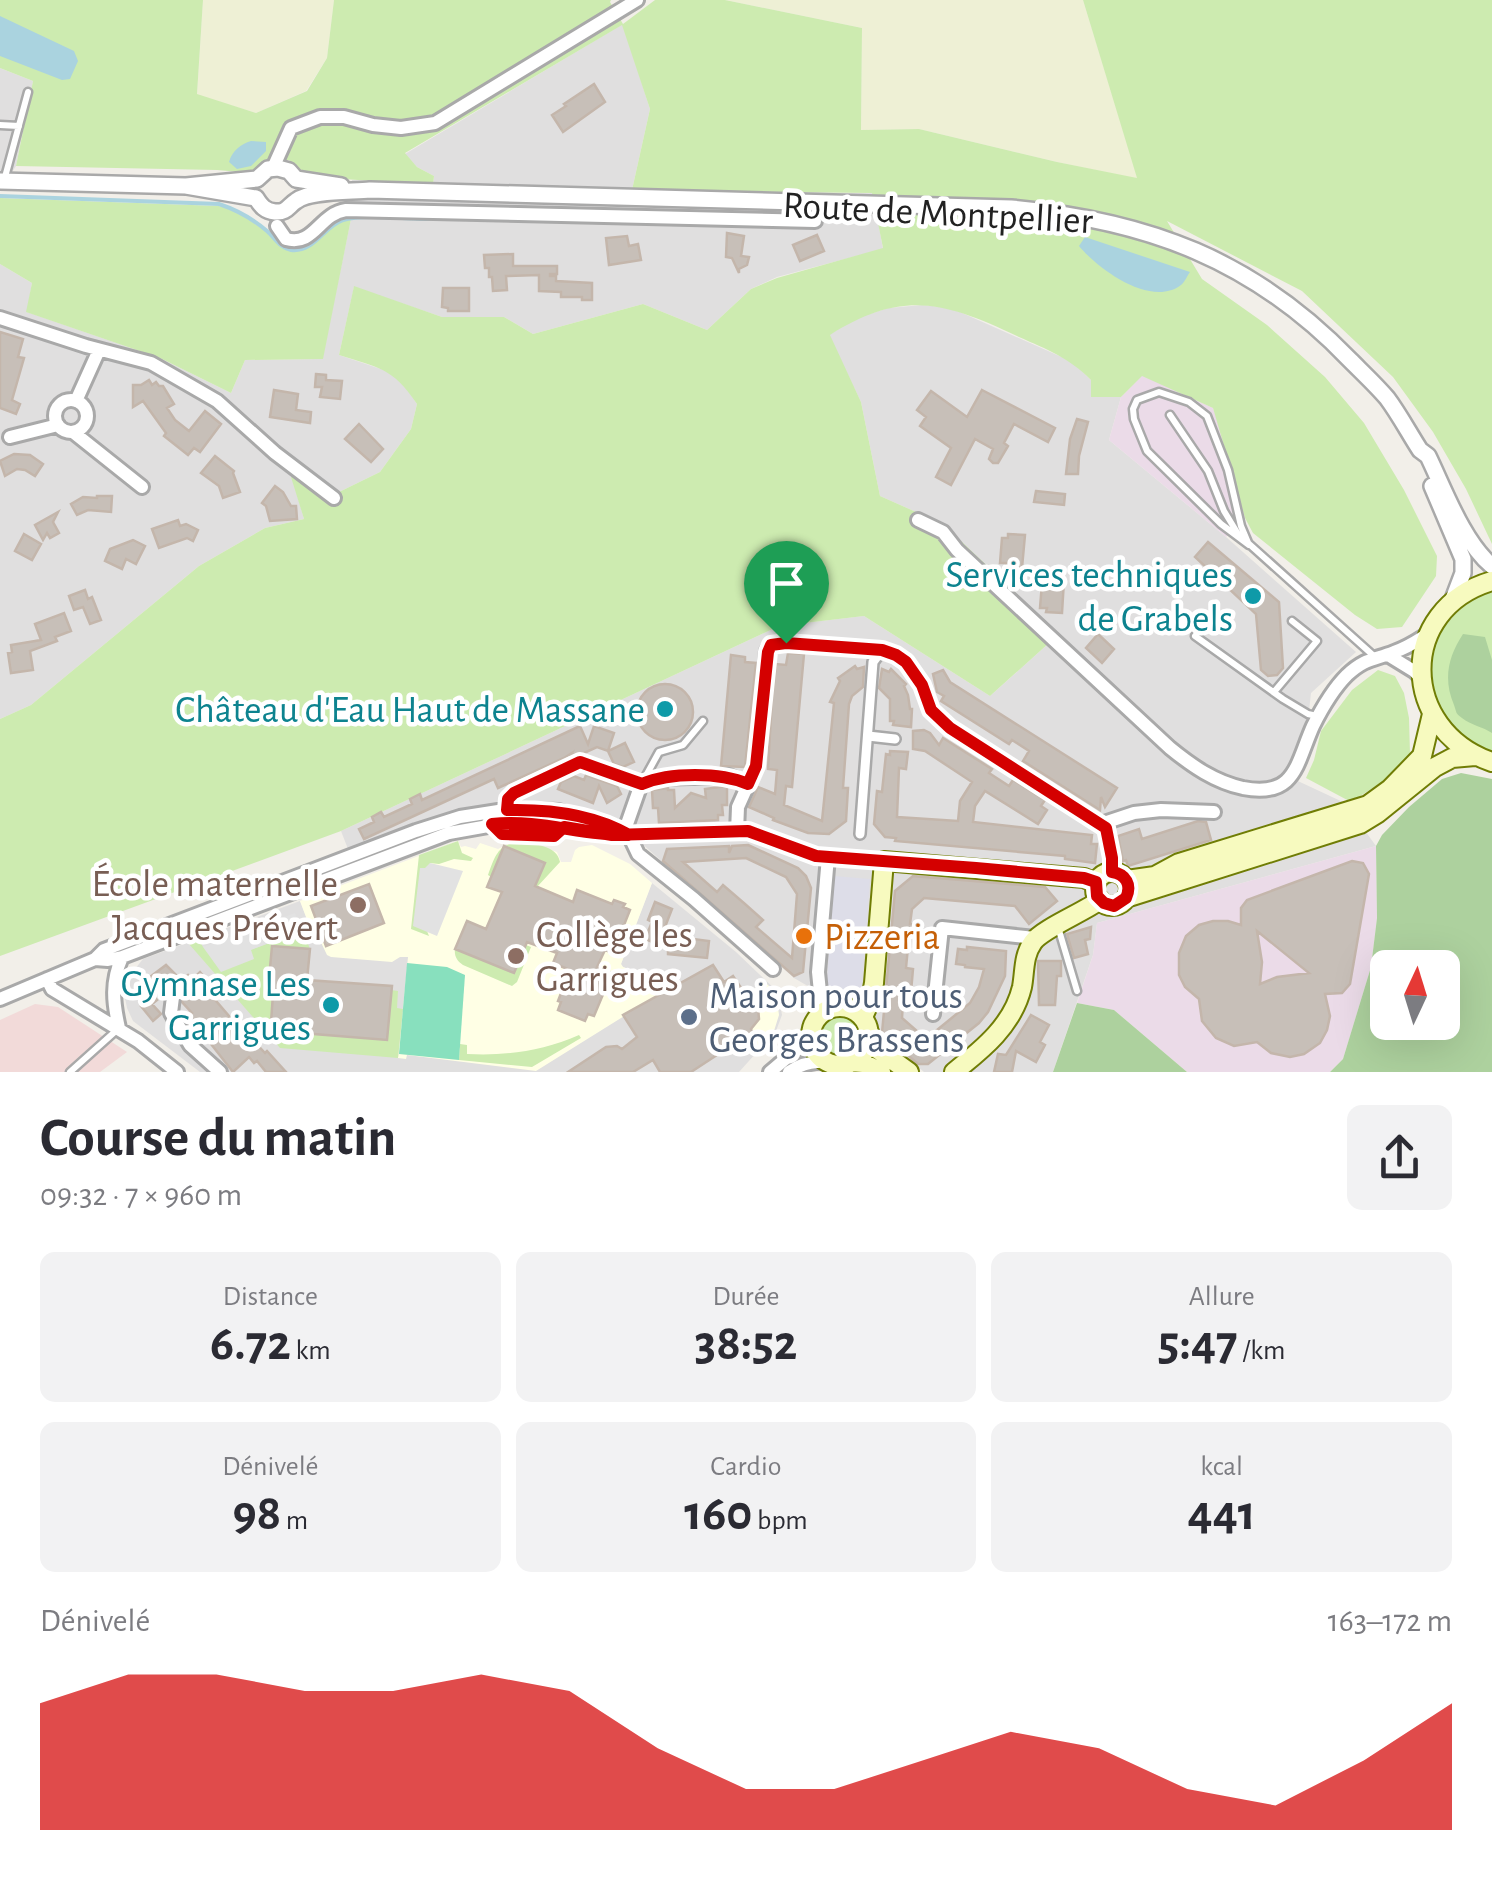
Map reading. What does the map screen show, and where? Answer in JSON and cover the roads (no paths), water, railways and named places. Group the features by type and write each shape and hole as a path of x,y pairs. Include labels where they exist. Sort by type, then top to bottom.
{"main road":[{"path":"1484,759 1458,745 1432,714 1422,679 1423,655 1430,633 1452,602 1492,581"},
{"path":"850,1062 864,1051 884,861 1084,878 1112,886 1155,876 1179,863 1368,805 1422,756 1432,714"},
{"path":"954,1072 1010,1019 1022,988 1025,959 1035,938 1089,909 1112,886 1360,824 1452,758 1484,759"},
{"path":"881,1072 863,1063 827,1062 813,1047 814,1021 822,1012 845,1007 866,1024 873,1046 909,1072"}],"street":[{"path":"277,216 297,199 299,189 284,172 280,150 292,128 320,117 344,117 400,128 435,123 637,0"},
{"path":"284,172 264,172 254,188 259,204 277,216 286,240 308,238 328,216 346,210 815,221"},
{"name":"Route de Montpellier","path":"284,172 370,190"},
{"path":"2,181 186,186 257,179"},
{"path":"186,186 256,198"},
{"name":"Route de Montpellier","path":"297,199 370,190 1011,208 1112,222 1182,244 1227,265 1334,343 1386,398 1428,456 1459,520 1478,552 1492,566"},
{"path":"0,318 150,363 217,400 275,453 334,498"},
{"path":"76,401 99,350"},
{"path":"73,432 87,418 76,401 66,401 59,406 58,424 142,487"},
{"path":"10,437 58,424"},
{"name":"Route de Montpellier","path":"1420,450 1420,459 1463,559 1463,573 1452,602"},
{"path":"918,520 943,532 957,550 1170,748 1229,785 1271,790 1289,780 1318,716 1346,676 1363,662 1410,646 1430,633"},
{"path":"737,832 738,807 756,766 771,645 882,650 906,662 922,685 931,710 950,728 1106,828 1112,886"},
{"path":"860,834 874,662 882,650"},
{"path":"1382,656 1422,679"},
{"path":"868,736 894,739"},
{"path":"507,810 508,799 514,793 580,762 642,784 655,778 729,776 748,784"},
{"path":"642,784 627,824 638,854 773,968"},
{"path":"0,999 95,959 104,950 460,817 507,810 558,812 614,826 629,835"},
{"path":"1102,824 1134,813 1161,810 1214,812"},
{"path":"95,959 122,957 449,833 516,821 612,835 759,834 801,852 884,861"},
{"path":"822,1012 818,972 828,857"},
{"path":"933,1014 942,928 1035,938"},
{"path":"118,1028 112,999 122,957"},
{"path":"46,979 52,989 118,1028 172,1067 190,1046"},
{"path":"173,997 171,1013 190,1046 220,1072"},
{"path":"770,1072 811,1033"},
{"path":"789,1072 816,1061 827,1062"}],"lane":[{"path":"2,181 28,92"},
{"path":"0,126 19,126"},
{"path":"1249,545 1228,470 1207,416 1189,402 1159,392 1138,400 1134,419 1147,450 1221,524 1382,656"},
{"path":"1170,415 1208,472 1232,527 1249,545"},
{"path":"1274,692 1317,640 1292,621"},
{"path":"1194,636 1308,714 1318,716"},
{"path":"642,784 658,752 682,745 703,721"},
{"path":"1057,926 1077,991"},
{"path":"70,1072 118,1028"}],"water":[{"path":"0,16 74,51 78,61 70,79 62,80 0,56"},
{"path":"251,141 266,142 266,151 251,166 237,169 230,158 237,148"},
{"path":"1085,237 1190,272 1182,284 1169,291 1141,289 1112,275 1088,255 1079,246"}],"waterway":[{"path":"0,196 219,204 250,219 291,250 313,243 343,220 429,219"}],"place":[{"name":"Services techniques de Grabels","path":"1253,596"},
{"name":"Château d'Eau Haut de Massane","path":"665,709"},
{"name":"École maternelle Jacques Prévert","path":"358,905"},
{"name":"Pizzeria","path":"804,936"},
{"name":"Collège les Garrigues","path":"516,956"},
{"name":"Gymnase Les Garrigues","path":"331,1005"},
{"name":"Maison pour tous Georges Brassens","path":"689,1017"}]}
